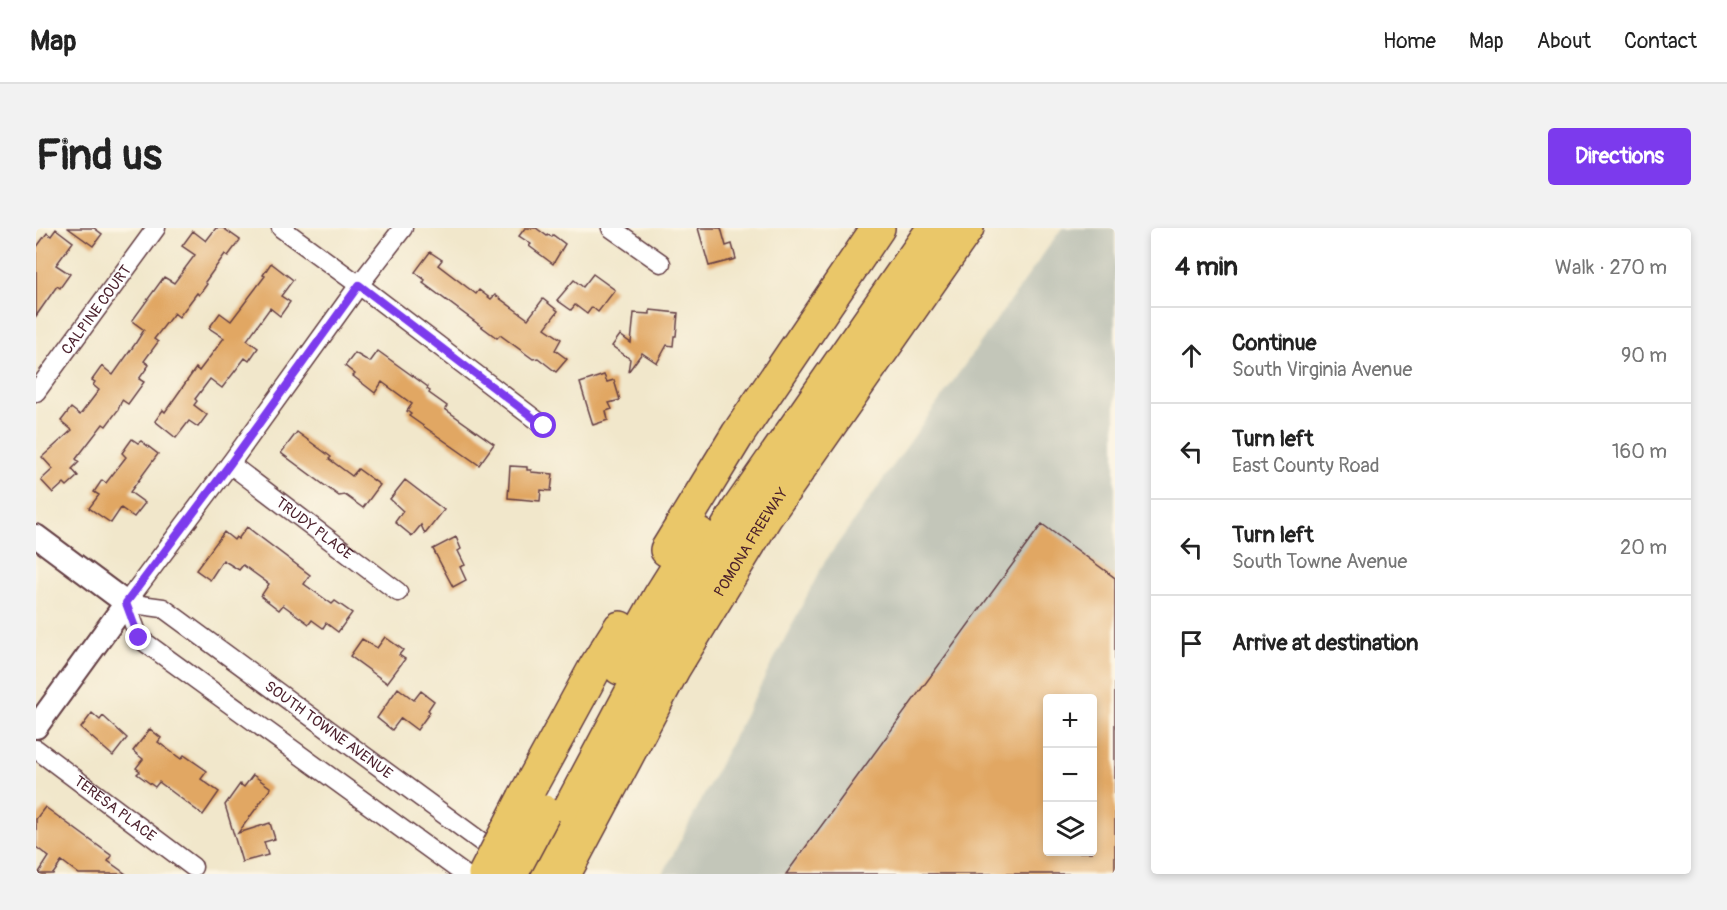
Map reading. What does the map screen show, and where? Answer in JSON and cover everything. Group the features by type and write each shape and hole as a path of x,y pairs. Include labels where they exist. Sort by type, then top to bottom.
{"highway":[{"name":"POMONA FREEWAY","path":"564,874 553,819 596,666 738,434 878,228"},
{"path":"535,874 553,819 611,684 666,587 750,456 908,228"},
{"path":"512,874 553,819 738,510 934,228"},
{"name":"POMONA FREEWAY","path":"485,874 553,819 673,669 766,516 967,228"}],"street":[{"name":"CALPINE COURT","path":"36,392 156,228"},
{"path":"281,228 544,426"},
{"path":"36,728 403,228"},
{"path":"611,228 661,263"},
{"name":"TRUDY PLACE","path":"230,464 399,592"},
{"name":"SOUTH TOWNE AVENUE","path":"36,536 126,603 163,608 525,874"},
{"path":"126,603 139,638 464,874"},
{"name":"TERESA PLACE","path":"36,749 194,867"}],"shaded area":[{"path":"1062,228 1115,228 1115,874 663,874 824,563"}],"building":[{"path":"68,228 94,228 102,234 93,246"},
{"path":"216,228 223,228 240,240 228,256 225,254 205,282 207,284 199,295 197,293 179,317 174,313 154,339 158,342 144,361 149,365 139,379 144,382 128,404 122,400 118,410 106,426 103,424 76,459 79,462 72,469 78,476 67,486 64,483 53,493 41,480 53,469 42,457 72,430 61,421 71,408 80,415 99,390 93,385 95,382 92,380 102,366 113,375 135,344 144,330 132,321 164,277 174,283 195,255 182,246 193,231 206,241"},
{"path":"525,228 536,228 547,236 552,237 553,235 565,244 553,264 519,236"},
{"path":"698,228 721,228 726,246 732,244 736,259 709,266"},
{"path":"56,229 73,242 56,265 70,274 60,288 57,286 36,316 36,248 47,233 51,236"},
{"path":"430,252 442,260 438,265 476,294 479,290 491,299 495,295 528,319 543,299 558,311 545,328 561,339 555,350 567,359 556,372 538,358 533,359 500,335 497,338 423,283 425,280 415,272"},
{"path":"271,263 293,280 281,296 290,302 280,316 270,308 247,340 258,348 249,361 245,358 222,388 210,379 195,399 197,401 194,405 207,415 198,427 189,421 176,438 155,421 163,410 165,412 196,368 199,371 224,338 209,328 220,313 231,321 265,276 263,275"},
{"path":"593,274 615,290 598,312 592,307 587,314 575,305 571,310 557,300 574,280 583,287"},
{"path":"650,310 678,313 673,346 667,345 657,363 642,353 628,372 630,359 612,346 620,335 631,343 634,313 650,314"},
{"path":"378,351 428,387 429,393 447,406 445,409 494,444 479,465 409,416 411,414 407,411 412,404 382,382 375,393 353,376 355,374 345,366 355,353 370,362"},
{"path":"604,375 607,382 614,380 620,400 609,403 612,409 606,411 608,420 593,425 580,383"},
{"path":"297,432 352,476 358,469 380,485 363,508 345,495 339,496 281,453"},
{"path":"132,439 138,443 141,441 158,454 130,492 145,503 134,517 121,508 111,523 89,508 99,495 94,492 102,480 106,483 126,457 122,453"},
{"path":"510,466 527,467 527,470 531,472 553,474 551,491 541,490 540,501 508,498"},
{"path":"405,480 444,510 425,534 421,525 412,536 395,522 403,511 390,499"},
{"path":"1042,524 1115,578 1115,874 786,874"},
{"path":"247,527 310,575 304,584 332,604 335,601 352,613 338,632 326,623 323,628 312,620 309,624 283,605 279,610 261,596 269,584 243,565 239,570 223,560 210,580 196,570 224,532 234,540 236,537 238,539"},
{"path":"456,537 461,549 458,551 465,565 460,567 466,580 453,587 433,549"},
{"path":"385,637 403,650 399,655 405,659 387,683 350,656 362,639 377,648"},
{"path":"398,688 414,700 421,691 434,701 428,710 430,712 417,730 401,718 392,730 377,718"},
{"path":"92,713 100,720 103,716 127,738 113,756 81,728"},
{"path":"150,729 161,738 158,742 181,759 184,755 207,771 201,779 219,792 203,815 159,782 155,787 137,774 140,771 136,768 143,759 133,751"},
{"path":"253,775 271,788 238,833 270,823 275,839 264,842 268,855 242,862 225,805 240,784 244,787"},
{"path":"45,807 112,856 108,861 126,874 79,874 62,861 53,874 38,874 49,857 36,847 36,819"}],"route":[{"path":"139,638 126,603 359,285 544,426"}]}
